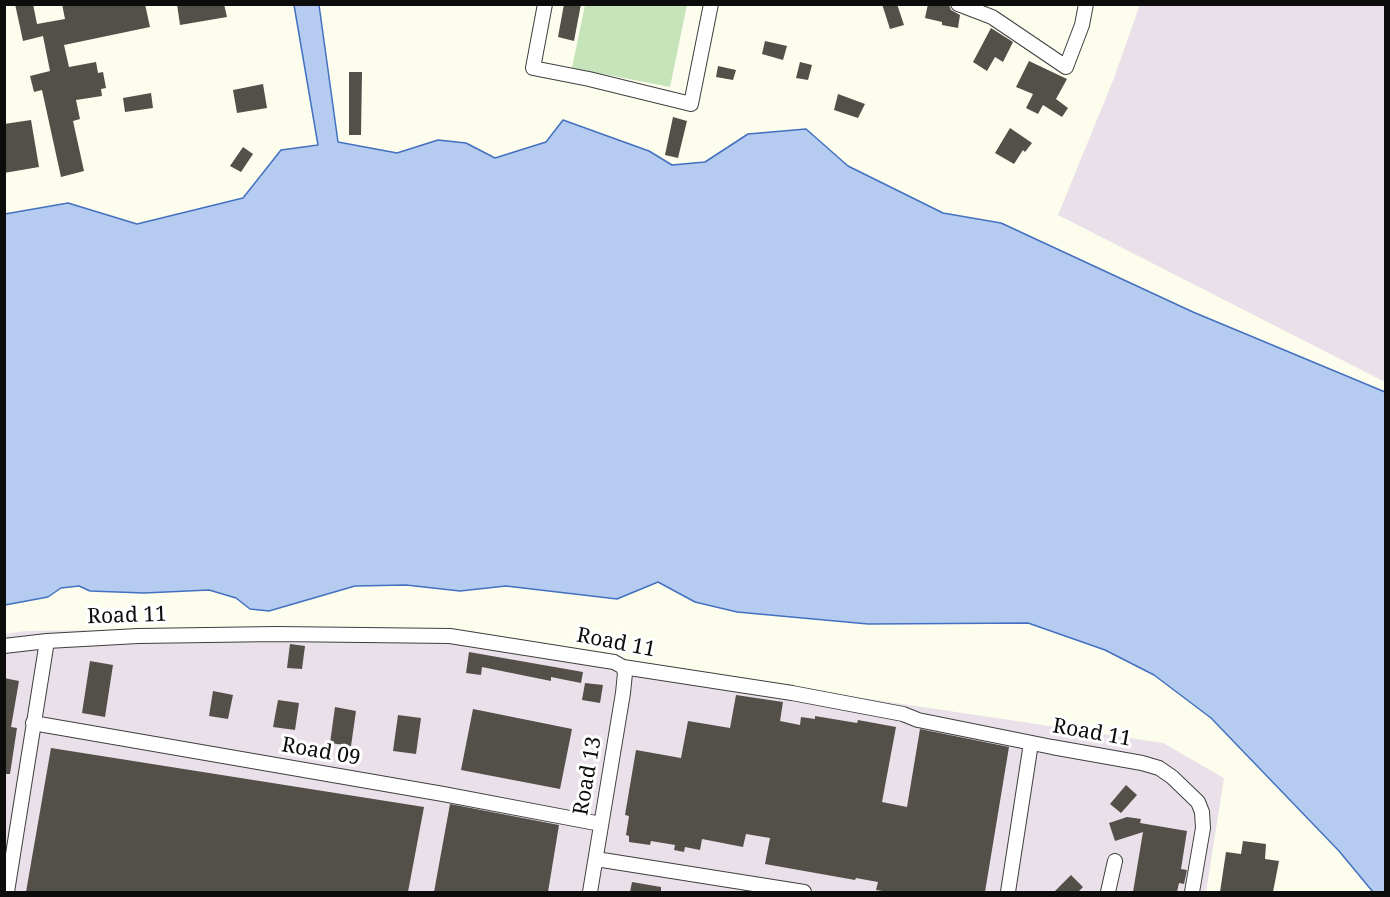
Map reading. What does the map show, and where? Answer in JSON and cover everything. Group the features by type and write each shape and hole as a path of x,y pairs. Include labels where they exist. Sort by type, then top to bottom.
{"street":[{"path":"545,4 533,68 691,104 711,4"},
{"path":"958,4 992,17 1066,67 1082,25 1086,4"},
{"name":"Road 11","path":"4,646 46,641 184,635 450,636 858,706 1031,743 1142,763 1159,768 1172,777 1198,802 1202,812 1203,828 1192,892"},
{"path":"7,892 46,641"},
{"name":"Road 13","path":"590,892 623,693 625,673 623,667"},
{"name":"Road 09","path":"33,723 602,824"},
{"path":"1008,892 1031,743"},
{"path":"596,859 804,892"},
{"path":"1108,892 1114,861"}],"shaded area":[{"path":"1140,4 1385,5 1385,382 1058,215 1114,78"},
{"path":"388,627 1163,743 1224,778 1206,892 5,892 4,634 26,631"}],"green space":[{"path":"585,5 687,5 670,87 572,68"}],"water":[{"path":"294,5 319,5 338,142 397,153 438,140 466,143 495,158 546,142 563,120 649,151 672,165 705,162 748,134 806,129 848,166 943,213 1001,223 1193,312 1385,392 1385,892 1373,892 1339,851 1211,718 1154,675 1105,650 1028,623 868,624 737,612 695,602 658,582 617,599 506,586 460,591 406,585 355,586 269,611 250,609 236,598 209,590 144,593 90,591 79,586 61,588 48,597 5,605 5,214 68,203 137,224 243,198 281,150 318,145"}],"building":[{"path":"15,4 33,4 37,24 65,19 62,4 145,4 150,27 64,45 69,67 96,62 98,73 103,72 106,88 101,89 102,96 76,100 80,119 73,121 84,171 61,177 42,90 34,92 30,76 50,71 43,36 23,41"},
{"path":"177,4 224,4 227,17 180,25"},
{"path":"564,4 581,4 574,41 558,37"},
{"path":"882,4 897,4 904,25 890,29"},
{"path":"928,4 949,5 951,10 960,15 958,28 925,18"},
{"path":"991,28 1013,42 1003,62 995,57 987,71 973,62"},
{"path":"765,41 787,46 783,60 762,54"},
{"path":"1029,61 1067,79 1056,99 1068,108 1062,117 1043,105 1038,114 1026,108 1033,94 1016,87"},
{"path":"800,62 812,65 808,80 796,78"},
{"path":"718,66 736,70 733,80 716,77"},
{"path":"349,72 362,72 361,135 349,135"},
{"path":"263,84 267,108 237,113 233,90"},
{"path":"151,93 153,108 125,112 123,98"},
{"path":"838,94 865,104 858,118 834,110"},
{"path":"673,117 687,121 678,158 665,155"},
{"path":"31,120 39,167 4,173 4,124"},
{"path":"1010,128 1032,143 1025,152 1023,150 1014,164 995,153"},
{"path":"243,147 253,154 241,172 230,166"},
{"path":"290,644 305,646 302,669 287,668"},
{"path":"469,652 583,672 581,683 551,677 551,681 482,667 481,675 466,673"},
{"path":"90,661 113,665 105,717 82,713"},
{"path":"4,678 19,681 11,727 17,728 10,774 4,774"},
{"path":"585,683 603,685 600,703 582,700"},
{"path":"213,691 233,695 228,719 209,716"},
{"path":"736,695 783,702 780,721 800,725 801,717 815,719 815,716 857,723 858,720 896,727 882,802 907,807 920,729 1009,747 985,892 889,892 876,890 878,882 765,864 770,838 746,834 743,847 702,839 700,850 685,847 684,852 674,850 675,845 651,841 650,845 629,842 629,836 626,835 629,816 625,815 636,750 681,758 688,721 730,728"},
{"path":"278,700 299,703 295,730 273,727"},
{"path":"335,707 356,711 351,746 330,743"},
{"path":"473,709 572,729 560,789 461,770"},
{"path":"398,715 421,718 416,754 393,751"},
{"path":"51,748 424,807 408,892 26,892"},
{"path":"1126,785 1137,795 1121,813 1110,804"},
{"path":"450,804 559,825 548,892 434,892"},
{"path":"1127,817 1141,819 1140,823 1187,831 1181,869 1187,870 1184,884 1179,883 1177,892 1133,892 1143,832 1115,841 1109,823"},
{"path":"1243,841 1266,844 1265,859 1279,861 1273,892 1220,892 1226,852 1241,854"},
{"path":"1071,875 1083,887 1078,892 1054,892"},
{"path":"632,882 661,887 661,892 630,892"}]}
